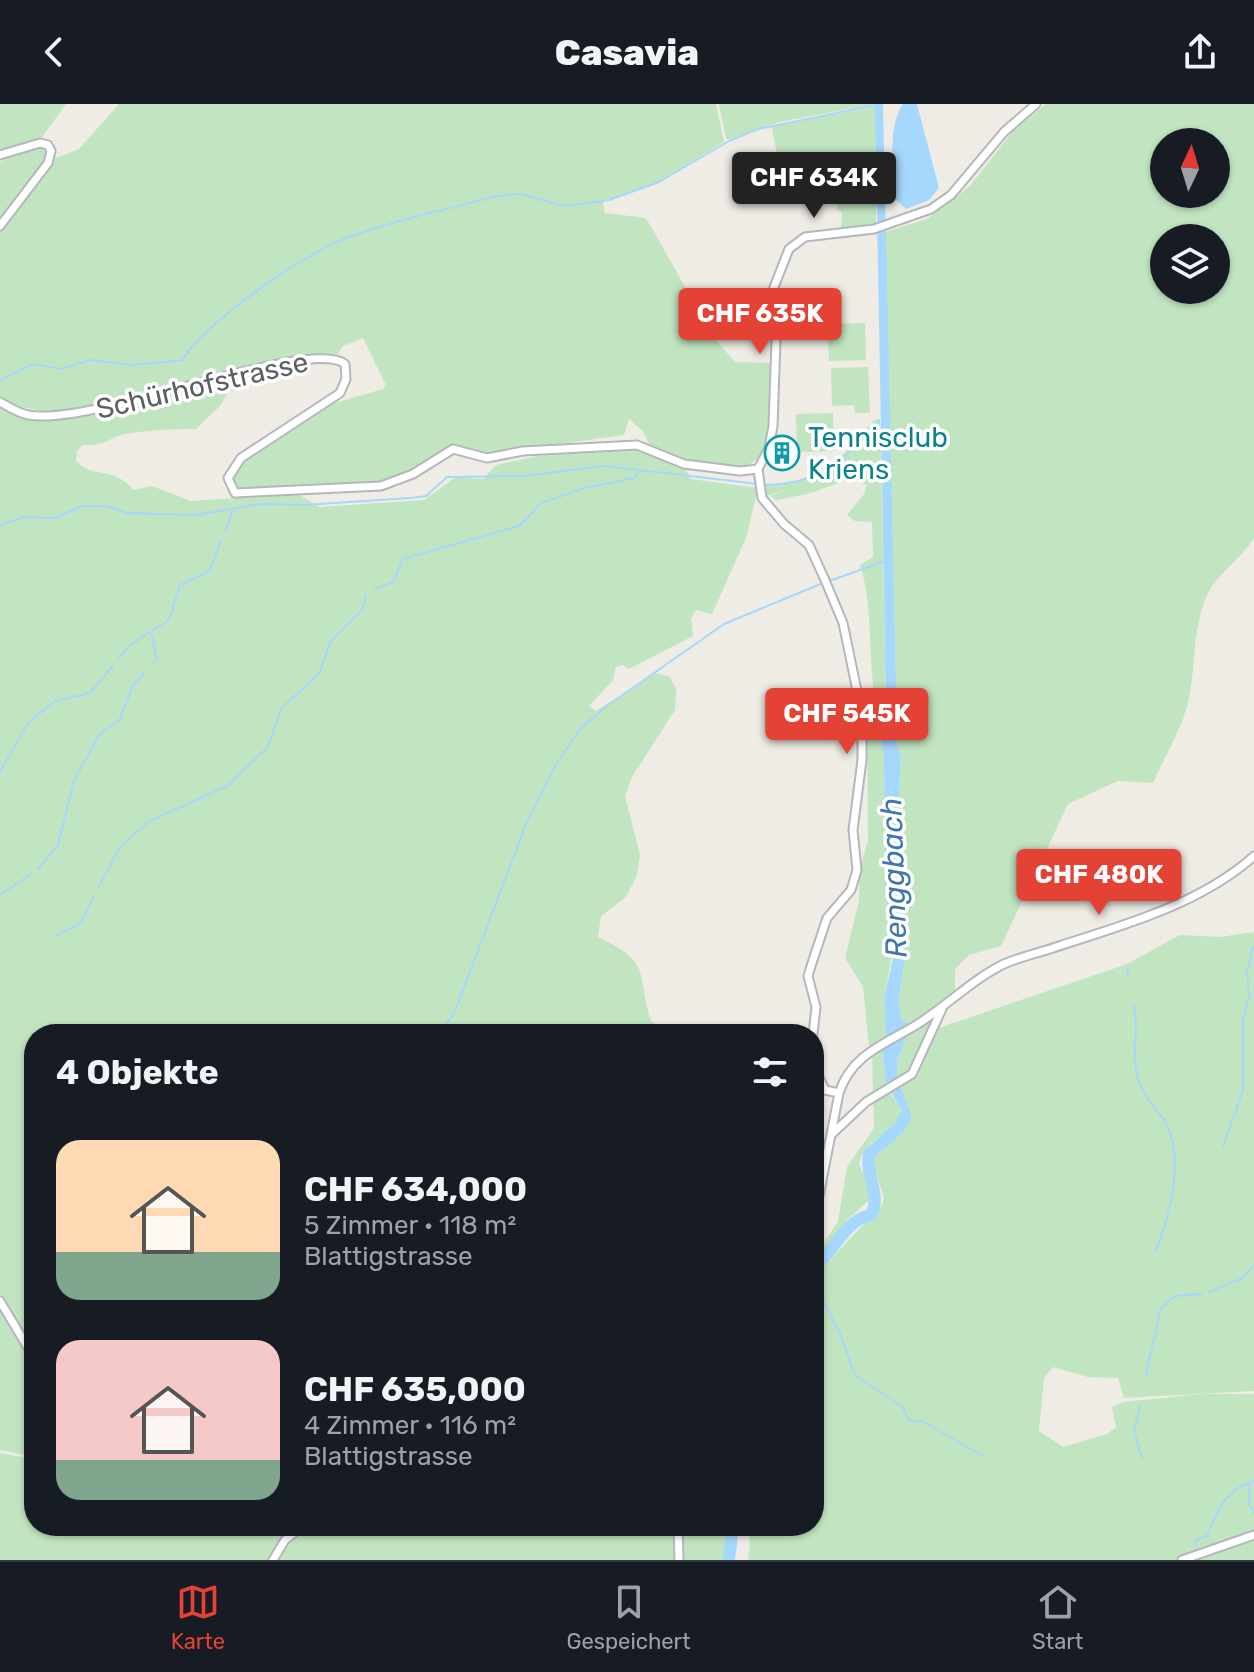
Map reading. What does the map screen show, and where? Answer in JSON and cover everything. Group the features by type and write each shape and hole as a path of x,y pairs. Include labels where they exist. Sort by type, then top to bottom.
{"street":[{"path":"814,1024 816,1007 808,976 827,918 851,890 857,870 853,830 862,760 862,715 843,623 813,552 784,524 760,491 760,474 773,426 776,340 769,300 787,253 805,237 874,229 931,209 951,195 1004,132 1036,104"},
{"path":"0,155 43,143 50,147 51,154 0,226"},
{"name":"Schürhofstrasse","path":"0,402 32,416 85,412 261,368 327,357 345,364 346,379 340,393 241,458 228,478 235,493 381,486 413,474 453,449 497,457 523,451 637,445 684,464 760,474"},
{"path":"824,1173 839,1093 844,1076 855,1062 942,1009 984,974 1006,963 1128,923 1199,894 1254,856"},
{"path":"832,1134 852,1113 912,1074 942,1009"},
{"path":"824,1088 839,1093"},
{"path":"0,1301 24,1341"},
{"path":"1182,1560 1254,1535"},
{"path":"273,1560 290,1536"},
{"path":"678,1536 679,1560"}],"green space":[{"path":"0,104 66,104 40,140 0,153"},
{"path":"119,104 716,104 724,142 656,183 603,202 605,213 646,218 688,292 725,325 714,338 735,362 773,363 770,423 762,456 744,468 681,460 649,444 643,431 629,419 624,435 494,453 445,448 420,468 385,482 240,490 235,487 232,475 238,462 311,415 335,403 383,389 386,385 363,338 343,346 338,354 321,354 211,379 193,377 187,384 93,408 45,411 22,407 0,398 0,229 53,159 79,149"},
{"path":"719,104 875,104 779,122 726,139"},
{"path":"1046,104 1254,104 1254,538 1214,583 1205,600 1198,626 1188,703 1153,783 1118,781 1068,804 1001,946 969,955 955,969 955,991 924,1016 903,1022 898,1003 906,950 894,876 901,759 892,725 896,682 885,232 927,219 969,187 1014,130"},
{"path":"876,106 876,224 841,229 842,212 836,210 838,206 809,192 790,178 779,158 772,126"},
{"path":"41,145 47,148 48,158 0,222 0,163 10,155"},
{"path":"865,323 866,360 829,361 828,324"},
{"path":"868,367 870,413 855,413 854,405 832,406 831,368"},
{"path":"222,381 247,385 228,392 220,406 196,429 134,433 102,443 83,445 77,451 76,461 83,467 117,477 134,490 152,486 191,501 298,494 319,507 424,500 456,477 483,479 496,465 570,451 608,448 648,451 684,467 691,479 758,488 746,538 712,614 696,610 691,619 693,636 629,669 623,665 616,667 613,680 589,706 596,711 656,673 670,677 676,689 675,710 632,777 625,796 640,855 637,875 626,897 601,916 598,937 635,962 640,970 651,1021 656,1024 24,1024 24,1337 0,1294 0,405 22,414 49,417 78,415 140,403"},
{"path":"833,413 834,451 797,452 796,414"},
{"path":"880,419 886,702 878,729 884,754 885,892 895,940 884,999 886,1037 869,1046 863,987 845,958 859,901 859,870 868,841 867,698 874,691 869,611 860,565 873,557 872,522 855,521 847,515 865,493 866,485 852,478 808,494 775,500 771,496 787,490 767,496 764,486 800,480 827,468 850,448 874,420"},
{"path":"1254,932 1254,1391 1124,1398 1118,1378 1088,1377 1053,1367 1044,1378 1039,1431 1063,1447 1107,1434 1116,1427 1112,1407 1123,1402 1202,1394 1254,1394 1254,1534 1178,1560 748,1560 749,1536 824,1536 824,1266 882,1205 884,1197 871,1159 901,1134 902,1092 897,1078 897,1061 905,1036 934,1018 936,1029 1127,964 1180,935 1220,937"},
{"path":"882,1050 888,1087 901,1111 899,1120 862,1155 859,1164 870,1187 869,1200 846,1221 824,1251 824,1243 838,1221 847,1167 874,1128 872,1055"},
{"path":"0,1306 24,1346 24,1455 0,1450"},
{"path":"0,1453 24,1457 24,1536 674,1536 675,1560 0,1560"},
{"path":"681,1536 728,1536 726,1560 681,1560"},
{"path":"1254,1537 1254,1560 1185,1560"}],"water":[{"path":"875,104 883,104 896,682 892,725 901,759 894,876 906,950 898,1003 903,1022 911,1023 897,1061 897,1078 911,1114 901,1134 893,1128 899,1122 902,1111 886,1083 882,1050 886,1037 884,999 895,950 885,892 884,754 878,729 886,702"},
{"path":"903,104 917,104 939,188 929,200 906,209 896,200 893,164 895,125"}],"waterway":[{"path":"0,380 33,364 61,369 90,360 134,365 182,360 213,326 258,290 307,258 349,237 497,196 520,194 565,206 609,200 659,182 729,141 758,129 875,105"},
{"path":"764,485 802,480 829,468 879,421"},
{"path":"0,525 24,517 55,518 82,506 107,506 127,513 196,515 260,504 304,505 410,498 426,496 447,477 524,476 605,466 758,484"},
{"path":"375,589 393,582 403,559 519,526 541,503 585,488 634,478 639,471"},
{"path":"225,531 233,510"},
{"path":"119,658 129,646 169,620 180,585 210,571 221,540"},
{"path":"829,581 883,562"},
{"path":"447,1024 455,1011 528,819 557,763 580,729 604,708 724,624 823,583"},
{"path":"99,887 119,848 148,822 227,786 268,747 281,709 320,672 330,642 362,610 366,595"},
{"path":"152,635 157,660 153,663"},
{"path":"0,772 28,723 55,701 90,693 113,666"},
{"path":"38,869 58,845 74,781 99,735 120,719 133,685 145,672"},
{"path":"0,895 30,875"},
{"path":"57,935 81,923 94,896"},
{"path":"1223,1147 1243,1090 1243,1019 1249,997 1247,972 1253,947"},
{"path":"1127,969 1128,975"},
{"path":"1134,1005 1138,1079 1164,1120 1174,1150 1170,1204 1155,1252"},
{"name":"Renggbach","path":"824,1257 854,1223 871,1215 875,1200 869,1154 899,1128 905,1117"},
{"path":"1209,1292 1243,1278 1254,1265"},
{"path":"1146,1374 1161,1308 1175,1296 1202,1294"},
{"path":"824,1303 839,1331 855,1375 902,1406 909,1420 924,1422 985,1457"},
{"path":"1140,1406 1134,1431 1142,1458"},
{"path":"1254,1480 1250,1483 1249,1503 1254,1513"},
{"path":"1195,1546 1196,1540 1207,1536 1227,1497 1250,1483"},
{"name":"Renggbach","path":"729,1560 732,1536"}],"place":[{"name":"Tennisclub Kriens","path":"782,453"}]}
